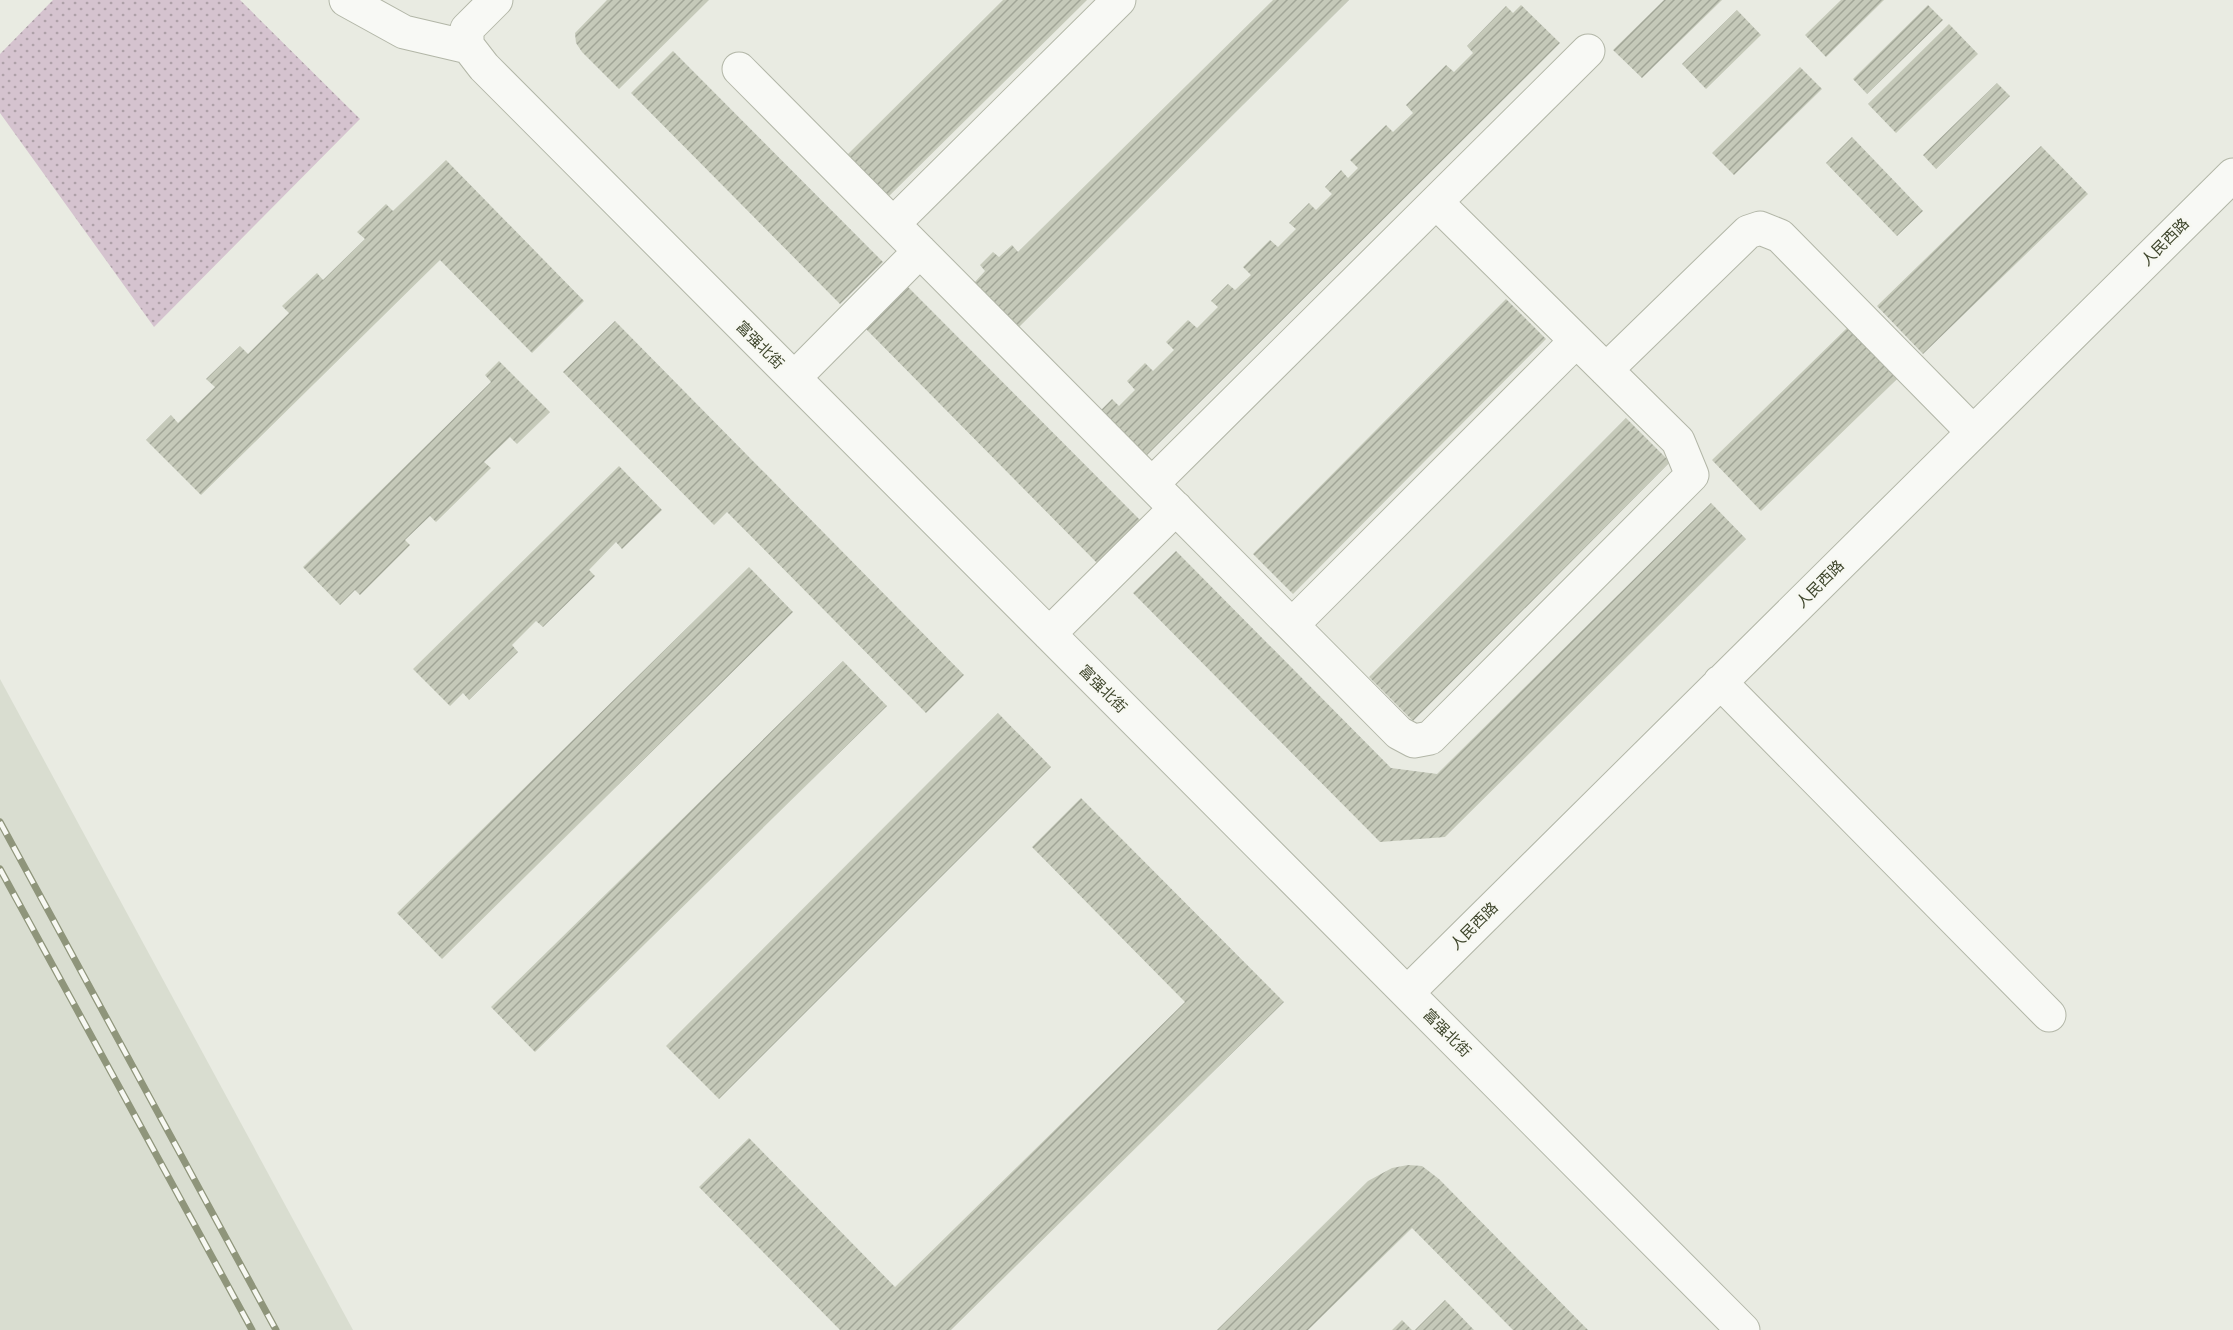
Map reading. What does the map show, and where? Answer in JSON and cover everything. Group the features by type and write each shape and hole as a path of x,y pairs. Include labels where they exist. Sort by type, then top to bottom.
{"street":[{"path":"346,0 404,32 468,46 467,29 496,0"},
{"path":"893,224 1119,0"},
{"name":"富强北街","path":"468,46 484,67 1743,1330"},
{"path":"1152,484 1588,51"},
{"path":"739,69 1399,733 1414,741 1430,738 1692,475 1678,441 1436,202"},
{"name":"人民西路","path":"1407,993 2233,175"},
{"path":"1606,370 1748,232 1760,228 1780,236 1973,432"},
{"path":"794,378 920,251"},
{"path":"1292,625 1576,341"},
{"path":"1049,634 1176,508"},
{"path":"1720,682 2049,1015"}],"shaded area":[{"path":"53,0 240,0 360,119 154,327 0,113 0,54"},
{"path":"0,679 353,1330 0,1330"}],"building":[{"path":"607,0 709,0 619,89 576,43 575,33"},
{"path":"1003,0 1087,0 884,201 843,159"},
{"path":"1273,0 1349,0 1018,328 974,283 985,271 980,265 993,252 999,257 1012,245 1018,252"},
{"path":"1664,0 1722,0 1642,78 1613,50"},
{"path":"1841,0 1884,0 1826,57 1805,35"},
{"path":"1521,5 1560,43 1143,459 1100,411 1112,399 1119,406 1135,390 1127,381 1145,363 1153,371 1174,350 1166,342 1188,320 1197,328 1218,307 1211,301 1228,284 1235,290 1251,275 1243,267 1270,240 1278,247 1296,229 1289,223 1309,203 1316,210 1332,194 1325,187 1341,170 1348,178 1358,168 1350,160 1386,125 1393,132 1413,113 1406,105 1446,65 1454,72 1473,53 1467,46 1506,6 1513,13"},
{"path":"1928,5 1943,20 1867,94 1853,79"},
{"path":"1737,10 1761,35 1706,89 1682,64"},
{"path":"1949,24 1978,54 1896,133 1868,104"},
{"path":"673,51 883,262 840,304 631,93"},
{"path":"1800,67 1822,89 1734,175 1712,153"},
{"path":"1997,83 2010,96 1936,169 1923,155"},
{"path":"1852,137 1923,211 1897,236 1826,163"},
{"path":"2041,146 2088,194 1923,354 1877,306"},
{"path":"446,160 584,301 532,353 440,260 201,495 146,440 171,415 178,423 215,387 206,379 240,346 248,354 289,313 282,306 317,273 323,280 365,239 357,232 386,204 393,211"},
{"path":"906,285 1142,522 1099,565 864,327"},
{"path":"1506,299 1546,339 1293,594 1253,554"},
{"path":"615,321 964,675 926,713 727,512 714,525 563,372"},
{"path":"1847,328 1897,379 1761,511 1712,460"},
{"path":"499,361 550,412 517,444 510,437 484,462 491,468 436,522 430,516 405,540 410,545 360,595 355,590 340,605 303,567 491,382 485,375"},
{"path":"1626,418 1670,462 1413,721 1369,677"},
{"path":"619,466 662,510 622,549 616,542 589,570 595,576 543,627 536,621 512,645 518,652 469,700 463,693 450,706 413,669"},
{"path":"1711,503 1746,539 1445,837 1380,842 1133,593 1176,551 1391,768 1437,774"},
{"path":"749,567 793,612 442,959 397,913"},
{"path":"843,661 887,706 535,1052 491,1007"},
{"path":"998,713 1051,767 719,1099 666,1046"},
{"path":"1081,798 1284,1002 951,1330 840,1330 699,1187 749,1138 895,1287 1185,1002 1032,847"},
{"path":"1408,1165 1422,1166 1439,1179 1588,1330 1513,1330 1412,1228 1308,1330 1217,1330 1368,1181 1392,1168"},
{"path":"1445,1300 1474,1330 1415,1330"},
{"path":"1402,1320 1412,1330 1392,1330"}],"railway":[{"path":"0,822 276,1330"},
{"path":"0,869 252,1330"}]}
